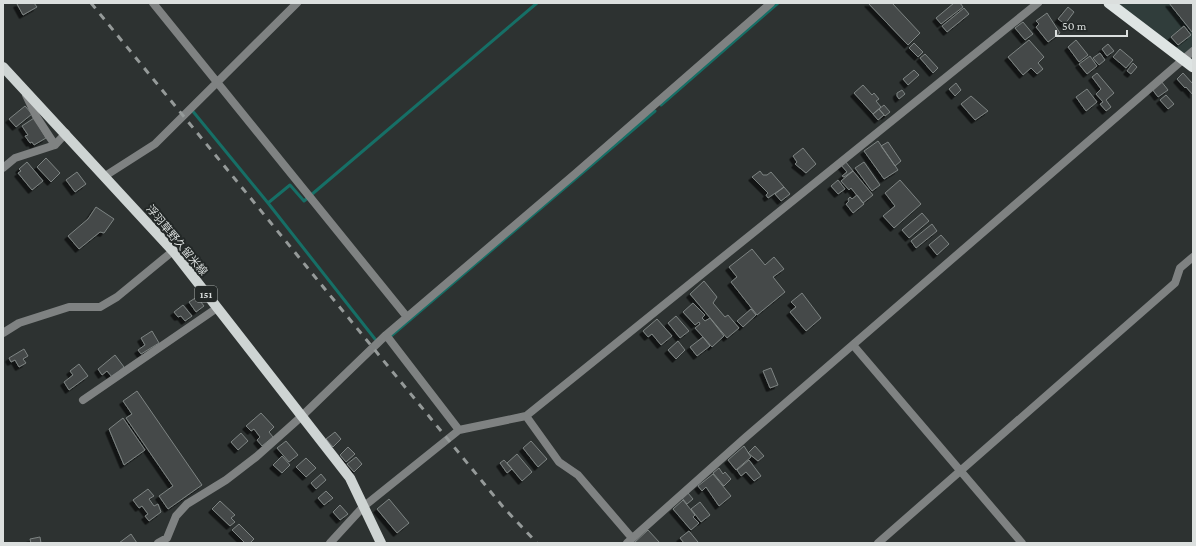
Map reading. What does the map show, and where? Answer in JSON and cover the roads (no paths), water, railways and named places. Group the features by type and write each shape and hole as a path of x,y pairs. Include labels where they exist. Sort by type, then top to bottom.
{"highway":[{"path":"1109,3 1193,67"}],"main road":[{"name":"浮羽草野久留米線","path":"3,67 66,133 173,251 350,478 381,543"}],"street":[{"path":"153,3 407,317"},
{"path":"105,176 155,144 297,3"},
{"path":"158,543 167,538 176,516 187,504 226,480 302,416 386,334 654,106 771,3"},
{"path":"330,543 363,507 459,430 526,416 1038,3"},
{"path":"526,416 559,462 578,475 630,541 853,345 1193,51"},
{"path":"24,89 36,116 55,145"},
{"path":"3,168 15,158 55,145 66,133"},
{"path":"3,333 19,323 69,307 100,307 117,297 173,251"},
{"path":"878,543 1175,283 1180,268 1193,257"},
{"path":"83,400 217,308"},
{"path":"386,334 459,430"},
{"path":"853,345 1022,543"}],"waterway":[{"path":"268,203 290,185 304,201 537,3"},
{"path":"661,105 778,3"},
{"path":"191,109 268,203 375,339"},
{"path":"391,336 655,111"}],"railway":[{"path":"91,3 504,508 537,543"}]}
